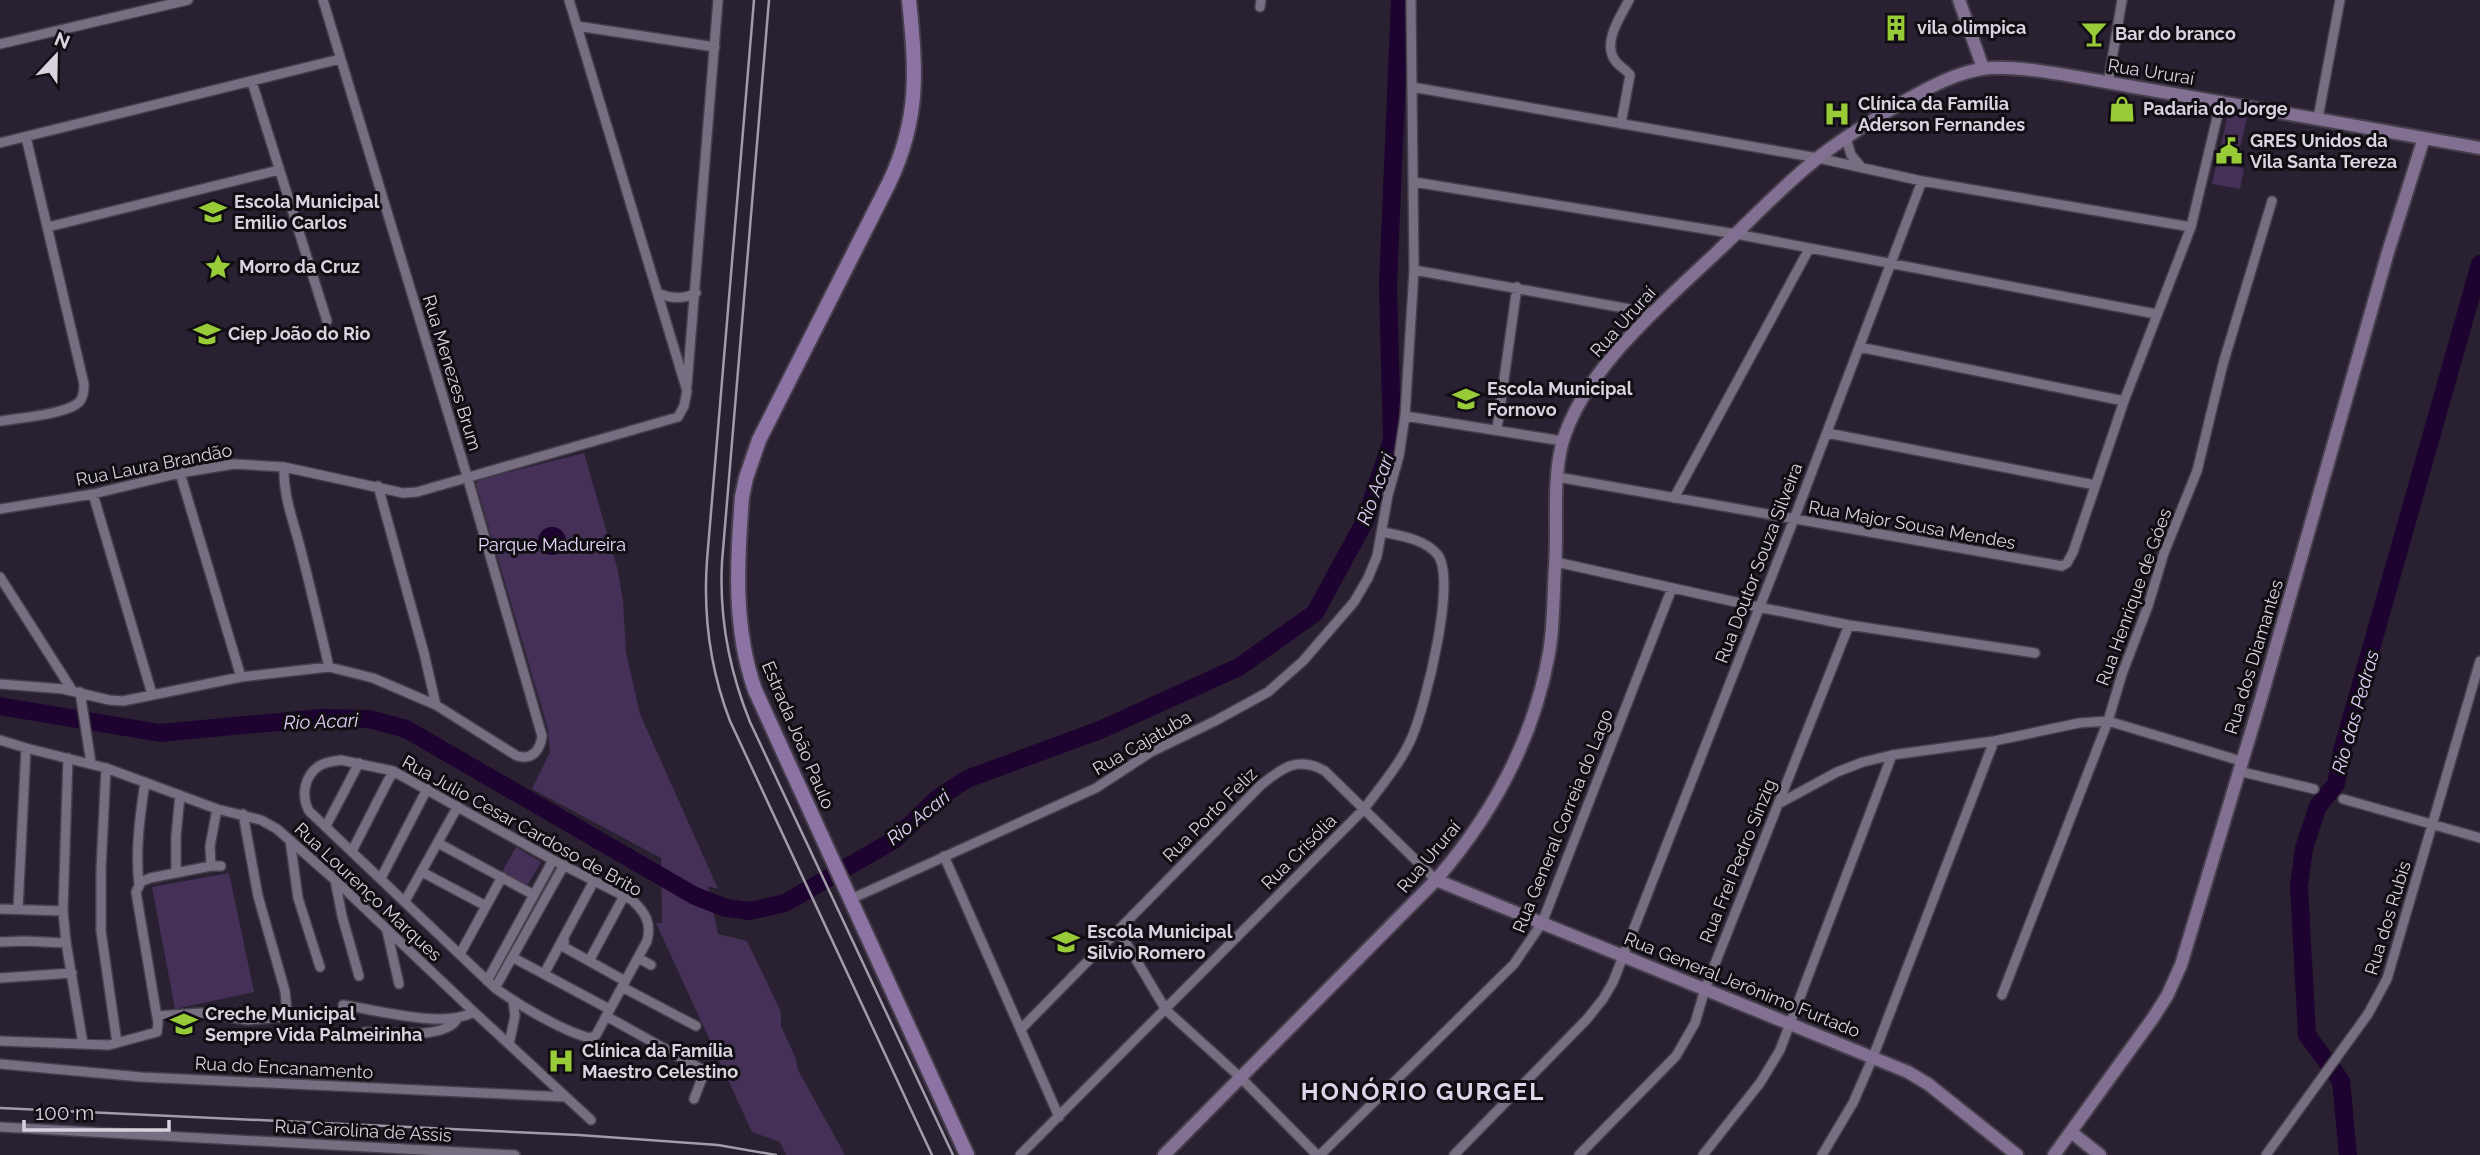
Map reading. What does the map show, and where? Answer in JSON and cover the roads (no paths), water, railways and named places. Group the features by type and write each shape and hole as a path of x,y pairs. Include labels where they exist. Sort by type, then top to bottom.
{"main road":[{"name":"Estrada João Paulo","path":"909,0 915,88 907,140 889,183 759,440 742,497 739,611 746,663 755,690 967,1155"}],"street":[{"path":"0,44 187,0"},
{"name":"Rua Menezes Brum","path":"323,0 467,476 542,736 541,746 527,757 517,756 436,705"},
{"path":"569,0 687,391"},
{"path":"687,391 718,0"},
{"name":"Rua Cajatuba","path":"849,895 1096,788 1151,752 1268,692 1303,662 1354,602 1368,578 1383,532 1405,416 1414,270 1411,0"},
{"path":"1621,124 1630,75 1613,57 1611,45 1616,24 1629,0"},
{"path":"1959,0 1966,6 1983,68"},
{"path":"2108,83 2122,0"},
{"path":"2318,118 2340,0"},
{"path":"577,26 715,47"},
{"path":"0,143 340,59"},
{"name":"Rua Ururaí","path":"1164,1155 1436,880 1490,808 1520,750 1532,718 1549,653 1556,562 1557,477 1563,441 1583,398 1627,340 1652,313 1818,158 1885,112 1936,84 1983,68 2013,69 2108,83 2480,148"},
{"path":"252,82 327,321"},
{"path":"1412,87 1818,158 1922,181 2191,227"},
{"path":"1827,433 2095,485 2156,314 2191,227 2221,102"},
{"path":"1,421 63,410 80,401 84,384 26,137"},
{"path":"1846,138 1851,155 1861,168"},
{"name":"Rua dos Diamantes","path":"2054,1155 2174,983 2188,944 2388,252 2424,138"},
{"path":"48,227 279,170"},
{"name":"Rua Doutor Souza Silveira","path":"1454,1155 1604,999 1624,956 1794,519 1922,181"},
{"path":"1414,182 1736,234 2156,314"},
{"name":"Rua Henrique de Góes","path":"2002,995 2108,721 2164,553 2197,471 2222,364 2272,201"},
{"path":"1674,498 1809,248"},
{"path":"1414,270 1652,313"},
{"path":"1497,429 1517,287"},
{"path":"658,293 666,297 683,298 696,293"},
{"path":"1859,347 2124,401"},
{"name":"Rua Laura Brandão","path":"0,509 93,494 180,473 234,464 284,467 404,493 417,492 678,417 687,391"},
{"path":"0,416 0,427"},
{"path":"1405,416 1563,441"},
{"path":"284,467 283,485 286,499 301,548 329,667"},
{"path":"180,473 241,677"},
{"name":"Rua Major Sousa Mendes","path":"1557,477 2055,566 2062,566 2071,557 2095,485"},
{"path":"378,486 436,705"},
{"path":"93,494 152,694"},
{"name":"Rua Crisólia","path":"1020,1155 1364,809 1412,738 1434,657 1443,604 1444,575 1438,555 1417,540 1383,532"},
{"path":"1556,562 1849,625 2035,653"},
{"path":"0,577 76,691 81,703 91,763"},
{"name":"Rua General Correia do Lago","path":"1319,1155 1514,964 1542,923 1672,588"},
{"name":"Rua Frei Pedro Sinzig","path":"1579,1155 1676,1056 1695,1023 1704,989 1849,625"},
{"name":"Rua dos Rubis","path":"2266,1155 2378,998 2387,979 2480,661"},
{"path":"0,684 76,691 123,701 241,677 329,667 373,678 436,705"},
{"path":"1778,804 1837,772 1863,762 1892,755 1994,741 2066,725 2108,721 2314,789"},
{"name":"Rua Lourenço Marques","path":"0,740 91,763 217,809 261,820 290,840 335,880 591,1119"},
{"path":"1822,1155 1853,1103 1873,1057 1994,741"},
{"path":"18,909 26,748"},
{"path":"1703,1155 1770,1069 1892,755"},
{"path":"68,758 63,911 83,1044"},
{"name":"Rua Julio Cesar Cardoso de Brito","path":"341,760 359,762 393,771 553,860 624,896 640,908 650,926 647,941 596,1035 590,1038 577,1033 513,1001 486,981 309,811 303,792 318,766 341,760"},
{"path":"326,826 359,762"},
{"name":"Rua Porto Feliz","path":"1021,1029 1261,785 1289,766 1308,764 1325,771 1436,880"},
{"path":"106,768 101,931 117,1043"},
{"path":"352,851 393,771"},
{"path":"139,886 138,834 145,782"},
{"path":"381,878 427,789"},
{"path":"176,872 180,795"},
{"path":"2343,799 2480,838"},
{"path":"405,901 458,807"},
{"path":"211,866 210,846 217,809"},
{"path":"157,1016 201,1013 248,1020 282,1017 287,1012 285,991 251,864 243,814"},
{"path":"290,840 298,898 320,967"},
{"path":"438,843 534,895"},
{"path":"943,856 1059,1117"},
{"path":"486,981 553,860"},
{"path":"495,988 564,865"},
{"path":"0,1041 117,1043 157,1032 157,1016 136,892 144,879 222,866"},
{"path":"422,872 486,906"},
{"path":"460,954 502,877"},
{"path":"335,880 359,976"},
{"name":"Rua General Jerônimo Furtado","path":"1436,880 1908,1072 1928,1084 2017,1155"},
{"path":"544,974 594,881"},
{"path":"589,961 624,896"},
{"path":"0,909 63,911"},
{"path":"387,931 399,984"},
{"path":"1119,931 1166,1010 1241,1078 1319,1155"},
{"path":"564,940 564,947 696,1026"},
{"path":"0,942 66,943"},
{"path":"512,957 703,1070 694,1099"},
{"path":"638,958 651,965"},
{"path":"0,978 72,973"},
{"path":"509,1044 515,1022 513,1001"},
{"path":"344,1005 440,1020 457,1019 474,1012"},
{"path":"365,1032 397,1034 439,1031 452,1026 457,1019"},
{"name":"Rua do Encanamento","path":"0,1064 141,1077 566,1097"},
{"name":"Rua Carolina de Assis","path":"0,1127 515,1155"},
{"path":"2071,1132 2101,1155"}],"waterway":[{"name":"Rio Acari","path":"0,706 160,733 320,718 369,719 406,729 695,896 726,908 750,911 785,903 894,840 938,798 967,779 1100,730 1239,667 1315,613 1365,521 1392,440 1388,285 1400,0"},
{"name":"Rio das Pedras","path":"2348,1155 2341,1081 2307,1035 2299,886 2304,848 2318,806 2336,784 2342,751 2480,264"}],"railway":[{"path":"754,0 707,560 707,622 713,662 730,721 932,1155"},
{"path":"769,0 722,562 722,603 727,643 736,683 750,722 953,1155"},
{"path":"0,1108 579,1135 718,1145 776,1155"}],"place":[{"name":"vila olimpica","path":"1896,28"},
{"name":"Bar do branco","path":"2094,34"},
{"name":"Padaria do Jorge","path":"2122,109"},
{"name":"Clínica da Família Aderson Fernandes","path":"1837,114"},
{"name":"GRES Unidos da Vila Santa Tereza","path":"2229,151"},
{"name":"Escola Municipal Emilio Carlos","path":"213,212"},
{"name":"Morro da Cruz","path":"218,267"},
{"name":"Ciep João do Rio","path":"207,334"},
{"name":"Escola Municipal Fornovo","path":"1466,399"},
{"name":"Escola Municipal Silvio Romero","path":"1066,942"},
{"name":"Creche Municipal Sempre Vida Palmeirinha","path":"184,1024"},
{"name":"Clínica da Família Maestro Celestino","path":"561,1061"}],"district":[{"name":"HONÓRIO GURGEL","path":"1423,1092"}],"park label":[{"name":"Parque Madureira","path":"552,545"}]}
